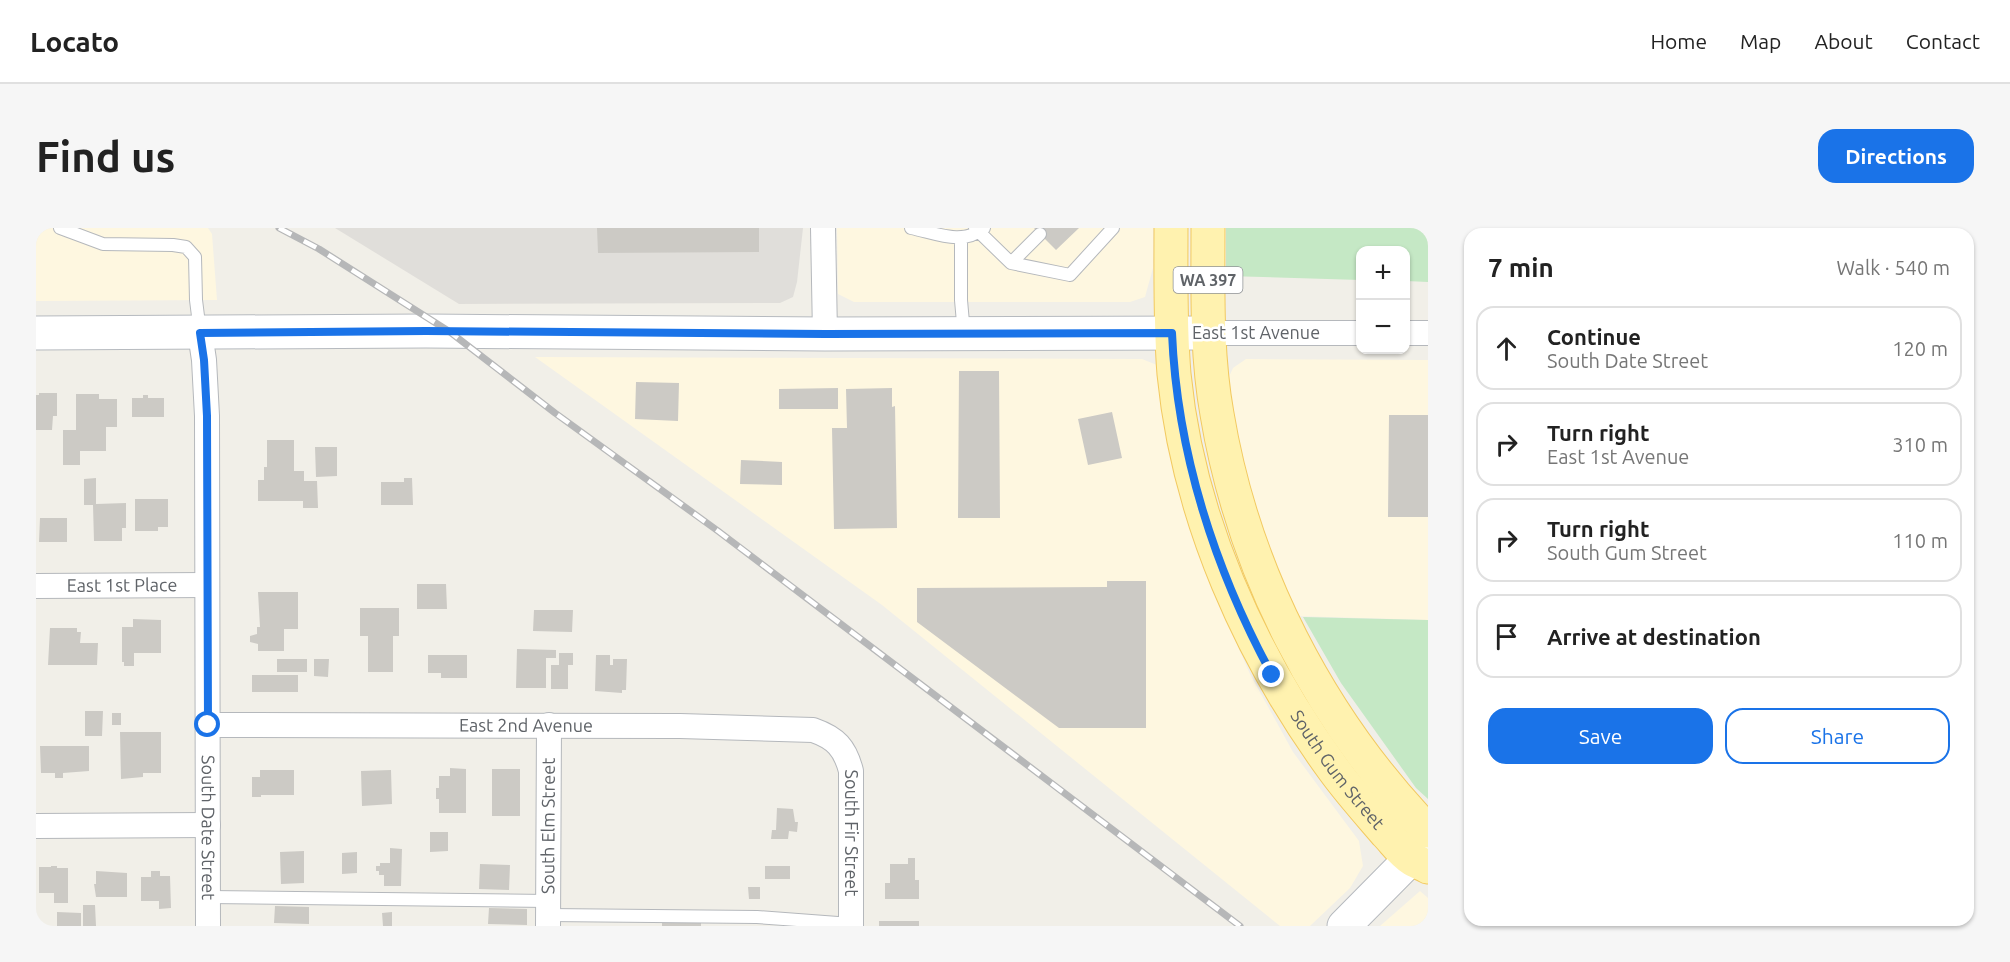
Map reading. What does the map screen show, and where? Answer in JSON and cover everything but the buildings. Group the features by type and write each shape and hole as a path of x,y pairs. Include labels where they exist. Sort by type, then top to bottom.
{"main road":[{"name":"WA 397","path":"1171,228 1172,333"},
{"name":"WA 397","path":"1208,228 1209,333"},
{"name":"East 1st Avenue","path":"36,333 426,331 825,334 1209,333"},
{"name":"South Gum Street","path":"1172,333 1175,376 1188,454 1209,530 1241,612 1272,675 1315,744 1364,808 1422,856 1344,926"},
{"name":"South Gum Street","path":"1209,333 1212,384 1223,447 1243,522 1271,595 1306,665 1346,731 1369,763 1428,831"}],"street":[{"path":"823,228 825,334"},
{"name":"South Date Street","path":"200,333 207,406 208,926"},
{"name":"East 1st Avenue","path":"1209,333 1356,333"},
{"path":"1410,333 1428,333"},
{"name":"East 1st Place","path":"36,586 207,585"},
{"name":"East 2nd Avenue","path":"208,725 549,725 813,730 828,736 838,745"},
{"name":"South Elm Street","path":"548,914 549,725"},
{"name":"South Fir Street","path":"838,745 847,756 851,771 851,925"},
{"path":"36,826 208,825"}],"lane":[{"path":"60,228 103,244 178,245 190,250 196,262 196,300 200,333"},
{"path":"911,228 961,239 979,230 1011,263 1070,275 1113,228"},
{"path":"1011,263 1040,234"},
{"path":"961,239 961,300 964,334"},
{"path":"208,897 548,914 757,917 851,925"}],"shaded area":[{"path":"36,228 208,228 212,234 217,300 36,301"},
{"path":"335,228 803,228 797,282 793,297 780,303 459,304"},
{"path":"837,228 1153,228 1153,268 1145,297 1130,302 854,302 838,294"},
{"path":"535,357 1142,359 1157,365 1179,484 1205,572 1250,674 1293,752 1359,841 1363,866 1350,888 1310,926 1280,926 882,605"},
{"path":"1246,359 1428,360 1428,620 1294,616 1244,474 1226,383 1233,368"},
{"path":"1420,891 1428,898 1428,926 1380,926"}],"green space":[{"path":"1226,228 1428,228 1428,282 1410,281 1410,246 1356,246 1356,280 1226,276"},
{"path":"1303,617 1428,620 1428,799 1416,788 1341,683"}],"railway":[{"path":"279,228 319,249 450,332 555,413 718,531 1240,926"}],"route":[{"path":"208,725 207,397 200,333 426,331 825,334 1172,333 1180,415 1197,491 1236,602 1272,675"}]}
